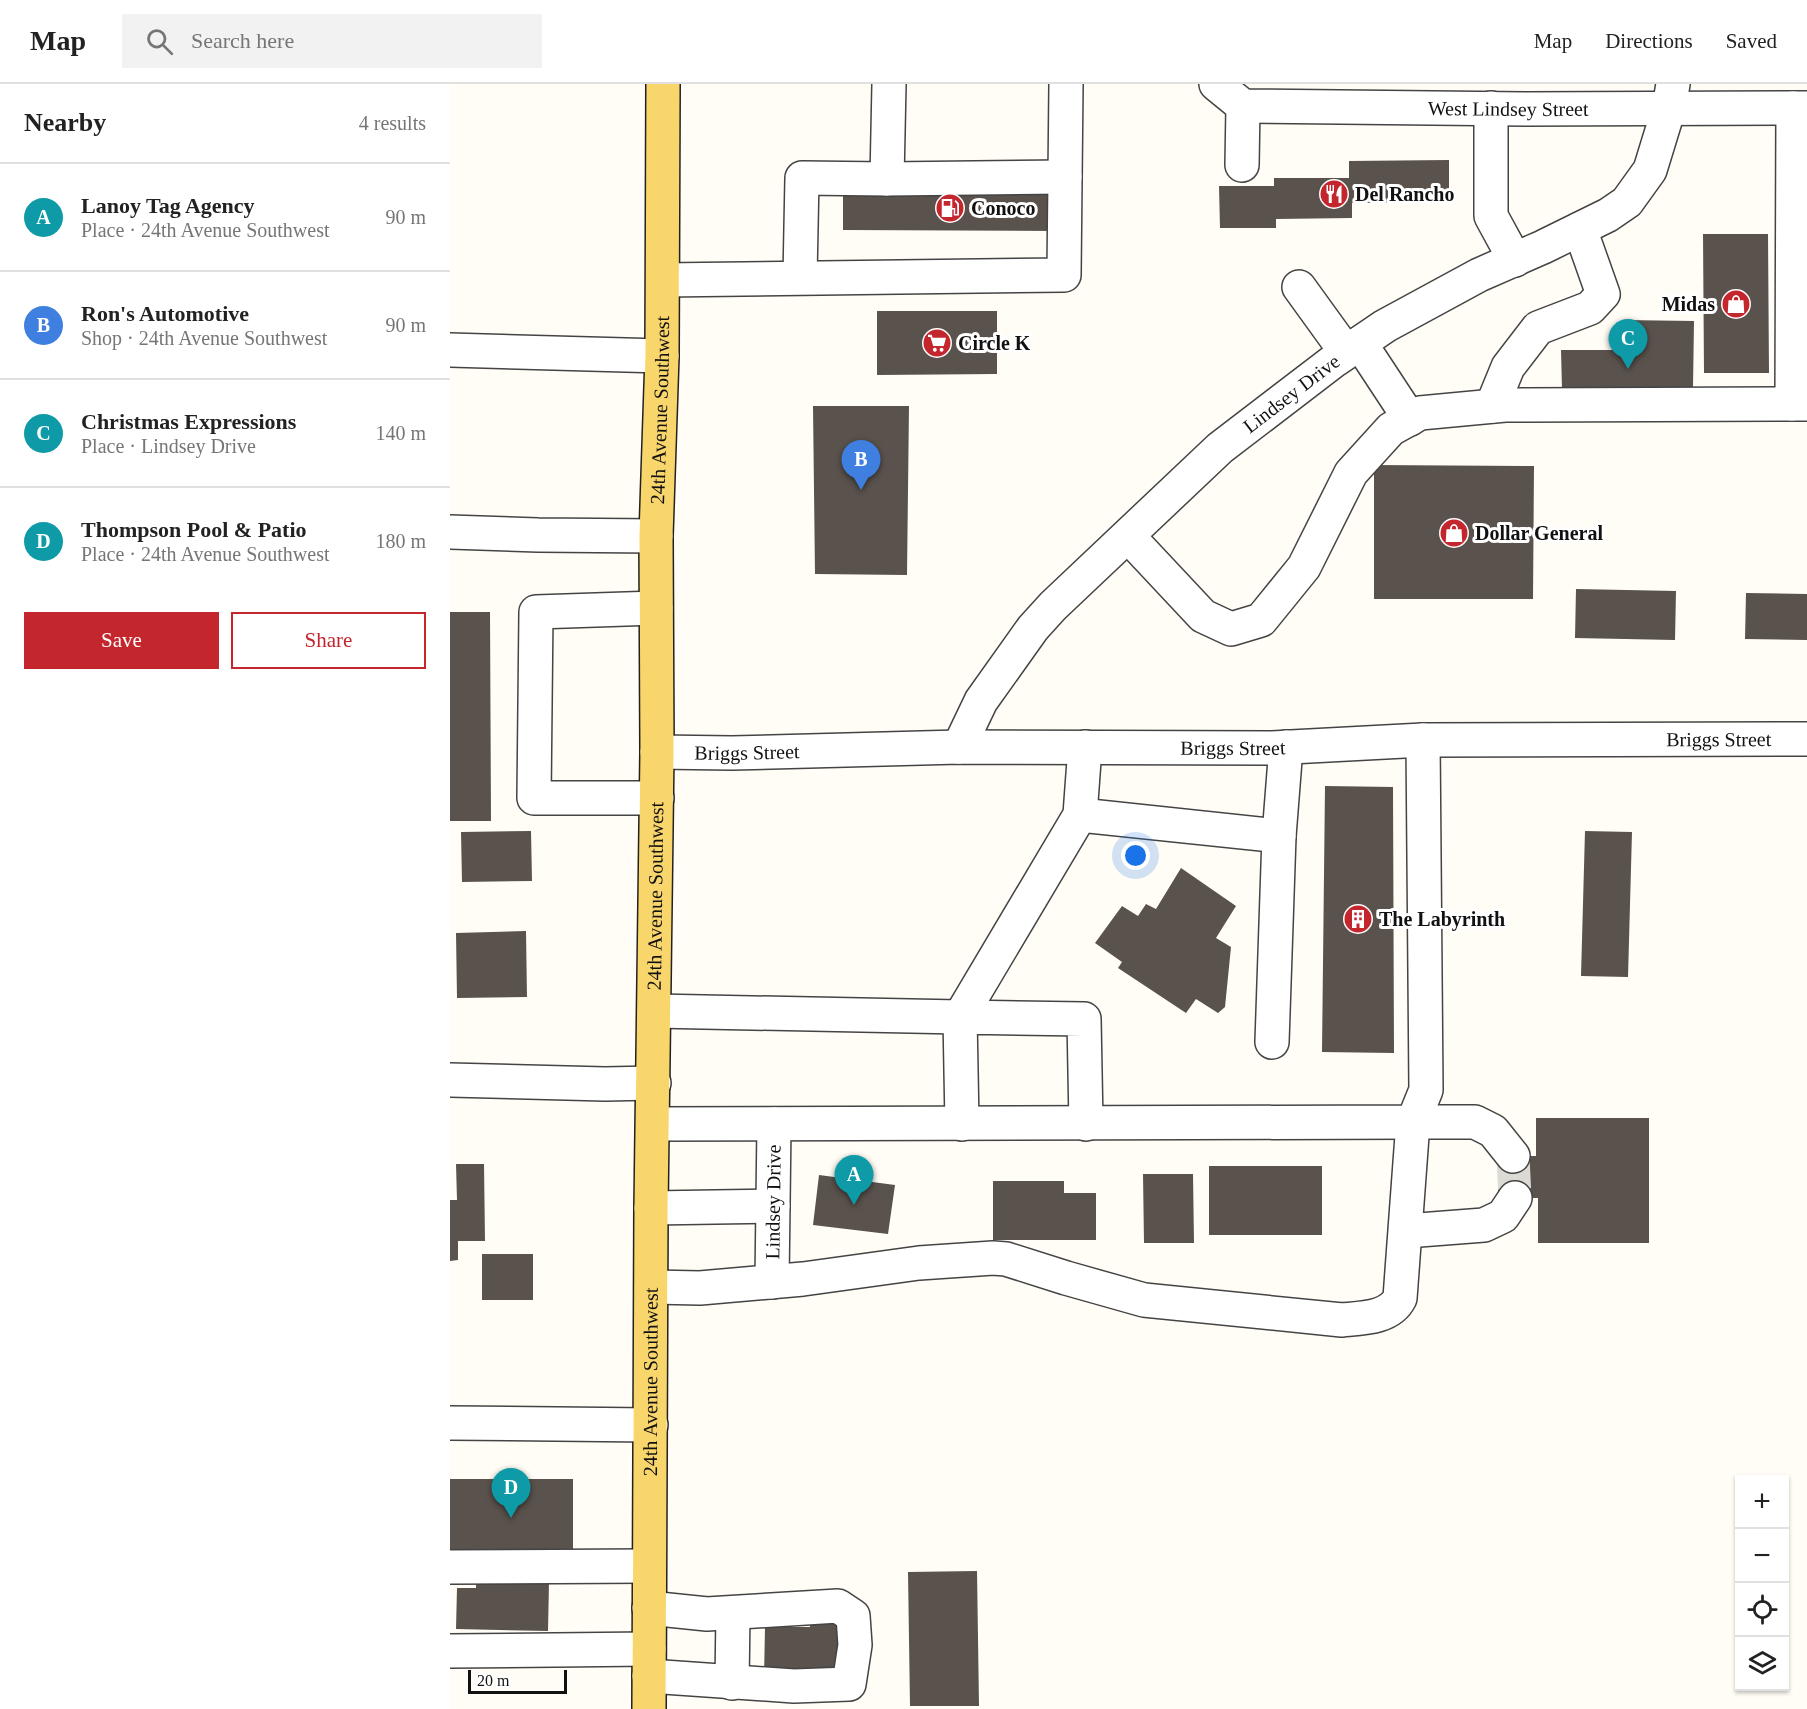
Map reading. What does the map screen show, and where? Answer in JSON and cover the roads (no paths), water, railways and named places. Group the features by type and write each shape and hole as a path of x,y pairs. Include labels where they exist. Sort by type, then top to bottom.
{"main road":[{"name":"24th Avenue Southwest","path":"649,1709 651,1208 657,798 656,536 662,356 663,84"}],"street":[{"path":"887,179 889,84"},
{"path":"663,279 1064,274 1066,84"},
{"path":"1216,84 1243,106 1242,165"},
{"name":"West Lindsey Street","path":"1243,106 1491,108 1525,97 1671,96 1800,108"},
{"name":"Lindsey Drive","path":"959,747 981,701 1033,628 1053,606 1220,448 1299,386 1385,326 1479,274 1515,260 1580,229 1608,215 1627,202 1650,170 1671,96"},
{"path":"1491,108 1491,216 1515,260"},
{"path":"1128,536 1203,616 1232,629 1261,620 1304,567 1351,472 1391,429 1420,413 1492,406 1799,404 1800,108"},
{"path":"800,277 802,178 1065,177"},
{"path":"1492,406 1508,367 1538,328 1590,308 1603,294 1580,229"},
{"path":"1299,287 1353,347 1410,419"},
{"path":"450,350 662,356"},
{"path":"450,532 656,536"},
{"path":"656,608 536,612 534,798 657,798"},
{"name":"Briggs Street","path":"657,752 732,753 959,747 1286,747 1423,740 1807,739"},
{"path":"652,1287 700,1288 772,1282 919,1263 993,1258 1006,1259 1144,1300 1342,1320 1375,1316 1396,1306 1400,1298 1413,1122 1426,1090 1423,740"},
{"path":"962,1124 960,1017 1080,815 1085,747"},
{"path":"1272,1042 1279,836 1286,747"},
{"path":"1080,815 1279,836"},
{"path":"655,1011 1084,1019 1086,1124"},
{"path":"450,1080 654,1083"},
{"path":"654,1124 1475,1122 1493,1131 1513,1156"},
{"name":"Lindsey Drive","path":"772,1282 774,1124"},
{"path":"1406,1231 1484,1225 1503,1216 1515,1198"},
{"path":"651,1208 773,1206"},
{"path":"450,1423 651,1425"},
{"path":"450,1567 649,1566"},
{"path":"450,1651 649,1662 732,1683 794,1686 849,1684 855,1645 853,1616 838,1606 707,1614 649,1608"},
{"path":"732,1683 733,1613"}],"tunnel":[{"path":"1513,1156 1515,1198"}],"place":[{"name":"Del Rancho","path":"1334,194"},
{"name":"Conoco","path":"950,208"},
{"name":"Midas","path":"1736,304"},
{"name":"Circle K","path":"937,343"},
{"name":"Christmas Expressions","path":"1628,369"},
{"name":"Ron's Automotive","path":"861,490"},
{"name":"Dollar General","path":"1454,533"},
{"name":"The Labyrinth","path":"1358,919"},
{"name":"Lanoy Tag Agency","path":"854,1205"},
{"name":"Thompson Pool & Patio","path":"511,1518"}]}
